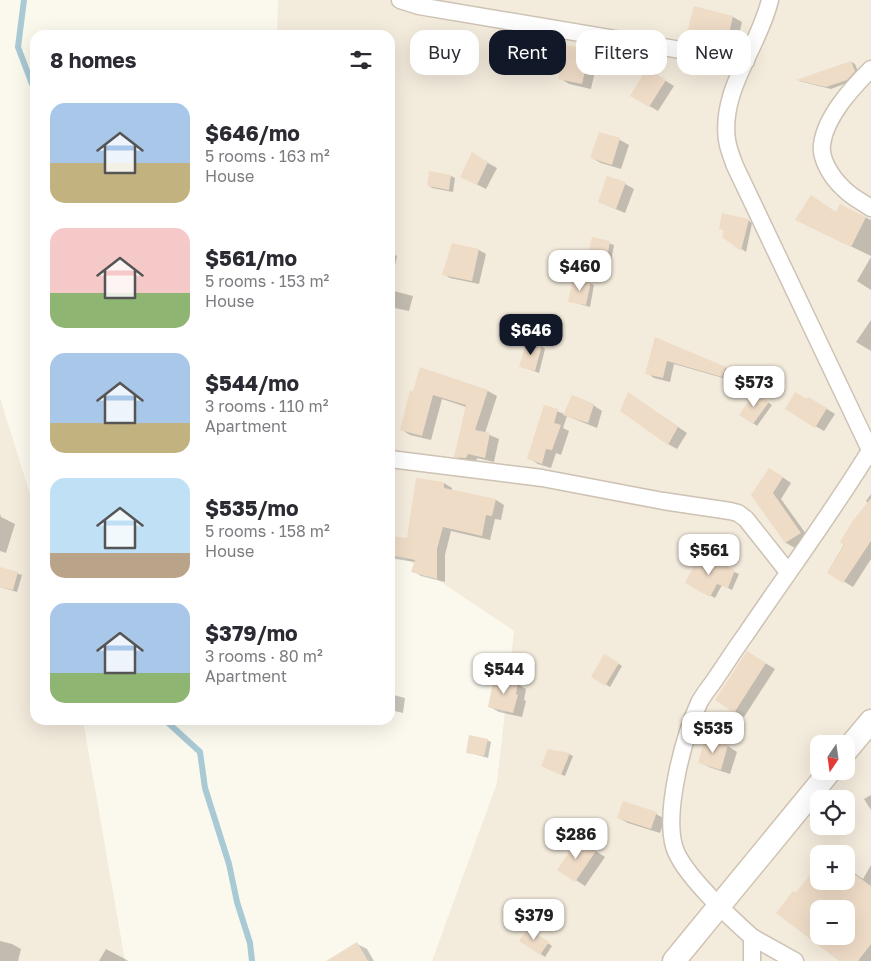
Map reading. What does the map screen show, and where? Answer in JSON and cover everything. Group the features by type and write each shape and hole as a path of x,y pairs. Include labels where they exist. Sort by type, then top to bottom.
{"main road":[{"path":"855,741 871,722"},
{"path":"674,961 823,780"}],"street":[{"path":"400,0 419,6 677,49"},
{"path":"751,50 767,14 770,0"},
{"path":"871,69 850,90 826,128 821,146 826,166 843,188 871,208"},
{"path":"739,75 727,115 727,140 735,166 871,450 700,702 684,744 675,785 672,826 674,847 683,863 718,906 752,937 794,961"},
{"path":"395,460 542,478 663,501 730,510 746,519 788,572"},
{"path":"752,937 752,961"}],"shaded area":[{"path":"278,0 871,0 871,961 432,961 497,783 514,631 395,551 395,30 277,30"},
{"path":"0,398 30,494 30,725 84,725 125,961 0,961"}],"building":[{"path":"694,6 733,16 730,30 688,29"},
{"path":"566,45 576,47 576,75 584,75 582,84 558,79 559,75 566,75"},
{"path":"851,61 855,71 847,80 826,87 796,80"},
{"path":"643,75 658,75 666,80 649,107 630,96"},
{"path":"599,132 620,138 612,165 590,158"},
{"path":"472,152 488,162 477,185 460,177"},
{"path":"429,171 451,175 449,190 427,186"},
{"path":"607,176 626,182 616,209 598,202"},
{"path":"811,195 836,212 840,204 866,217 851,247 795,220"},
{"path":"722,213 749,219 741,251 722,237 724,230 719,229"},
{"path":"592,237 610,241 607,259 588,255"},
{"path":"452,243 479,249 472,281 442,275"},
{"path":"573,278 591,281 586,305 568,302"},
{"path":"655,337 726,367 722,377 667,361 663,378 645,374"},
{"path":"527,340 542,345 535,371 519,367"},
{"path":"420,367 488,390 475,430 490,433 485,458 468,454 466,458 454,457 466,405 433,395 422,436 400,430 410,390 413,391"},
{"path":"628,392 678,427 668,445 620,411"},
{"path":"755,392 769,402 753,424 739,415"},
{"path":"795,392 827,408 815,428 785,409"},
{"path":"572,395 594,404 588,423 563,415"},
{"path":"544,405 558,409 554,423 561,425 552,450 546,449 542,464 527,459"},
{"path":"769,468 783,477 773,493 801,533 785,543 751,495"},
{"path":"416,478 444,482 444,488 496,499 492,516 486,515 482,536 443,527 437,549 437,579 411,572 415,560 395,556 395,537 407,538"},
{"path":"871,498 871,541 843,583 827,573 844,545 840,542 852,522"},
{"path":"700,555 735,570 728,588 717,584 710,597 685,583"},
{"path":"0,567 18,572 13,590 0,587"},
{"path":"747,651 766,663 734,713 715,700"},
{"path":"604,654 619,663 605,686 591,677"},
{"path":"494,677 518,683 516,694 518,695 513,713 488,707"},
{"path":"469,735 488,739 484,756 466,753"},
{"path":"705,738 728,745 721,770 698,763"},
{"path":"548,749 570,753 561,775 541,766"},
{"path":"623,801 657,812 651,829 617,818"},
{"path":"578,839 596,851 575,882 557,870"},
{"path":"855,874 871,886 871,944 858,961 839,961 818,945 855,945 855,900 810,900 810,939 776,913 793,891 796,892 810,876 810,890 855,890"},
{"path":"528,928 549,942 540,955 519,941"},
{"path":"357,942 368,961 326,961"}],"waterway":[{"path":"24,0 18,47 30,79"},
{"path":"170,725 200,752 205,788 229,864 237,902 250,943 252,961"}]}
